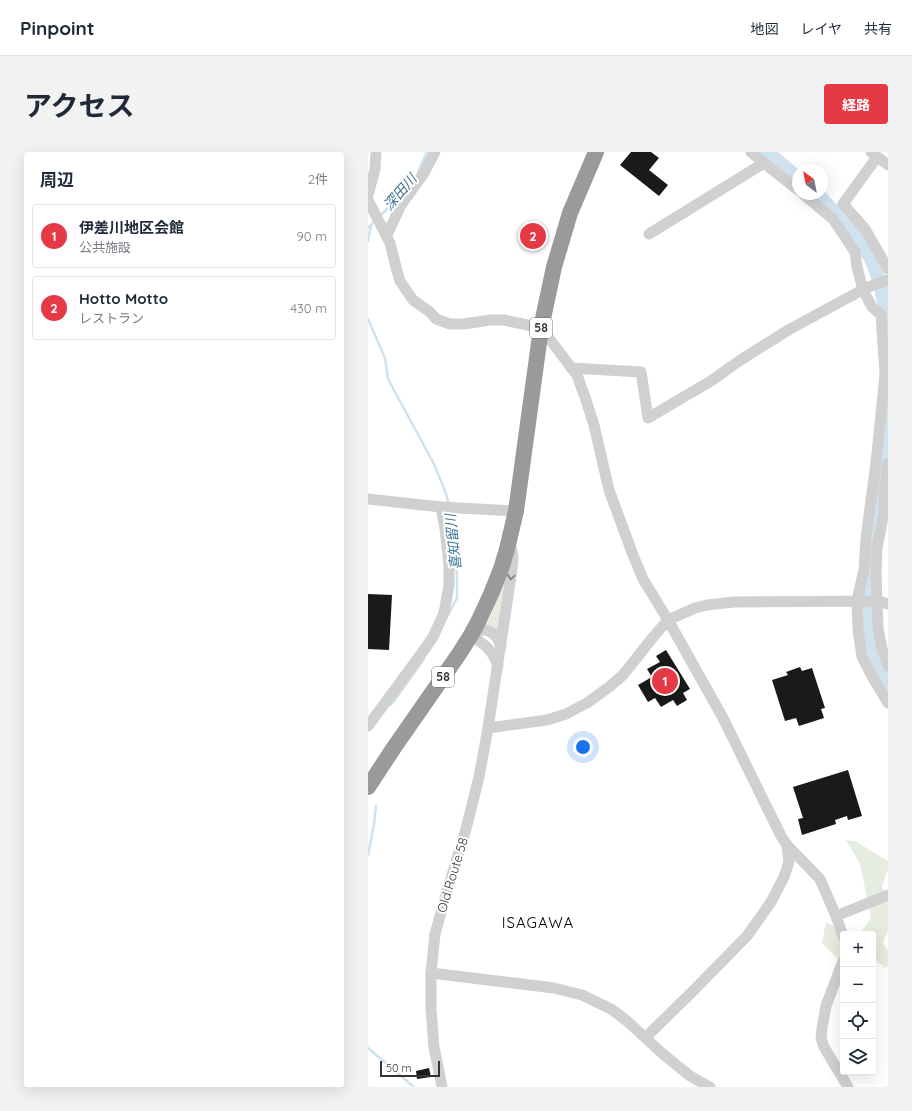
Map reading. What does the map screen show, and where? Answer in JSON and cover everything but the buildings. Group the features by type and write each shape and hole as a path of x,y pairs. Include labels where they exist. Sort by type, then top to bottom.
{"highway":[{"name":"58","path":"368,787 392,748 471,635 491,594 501,569 510,539 516,511 541,328 554,267 570,213 596,152"}],"street":[{"path":"376,152 375,169 368,198 390,243 400,281 413,300 430,312 436,319 450,324 504,320 541,328 577,375 594,425 609,490 643,579 668,620 723,718 781,836 787,845 820,879 841,931"},
{"path":"386,233 401,205 424,173 435,152"},
{"path":"570,213 580,174 589,152"},
{"path":"751,152 792,185"},
{"path":"888,164 874,154 843,204 865,229 888,269"},
{"path":"649,234 764,163"},
{"path":"810,200 833,219 855,252 857,267 872,307 881,315 885,374 876,463 866,538 858,629 862,657 888,703"},
{"path":"571,368 641,372 648,418 711,381 739,361 790,329 865,289 888,280"},
{"path":"888,463 884,493 884,512 877,548 876,575 881,602 878,628 882,649 888,666"},
{"path":"368,499 447,508 516,511"},
{"path":"368,726 433,637 444,612 449,585 447,508"},
{"name":"Old Route 58","path":"442,1087 434,1048 431,1009 431,973 435,934 473,805 488,728 512,570 513,557 510,539"},
{"path":"488,728 547,720 566,714 587,703 623,675 668,620 694,608 734,602 881,602"},
{"path":"498,666 488,648 471,635 481,629 488,630 499,639 501,647"},
{"path":"646,1037 747,936 771,902 784,877 789,862 787,845"},
{"path":"836,916 888,895"},
{"path":"841,967 826,1006 821,1038 824,1047 848,1087"},
{"path":"431,973 554,988 582,995 611,1009 628,1020 663,1054 690,1076 710,1087"}],"shaded area":[{"path":"506,574 501,635 485,626 491,615"},
{"path":"846,840 855,841 888,861 888,869 882,886 888,902 888,931 883,943 888,951 888,965 886,968 876,961 876,931 862,931 871,918 860,864"},
{"path":"826,922 845,931 840,931 840,961 822,943"}],"waterway":[{"name":"深田川","path":"418,172 427,152"},
{"path":"767,152 792,173"},
{"name":"深田川","path":"379,217 407,189"},
{"path":"823,200 855,235 871,258 885,305 888,324"},
{"name":"深田川","path":"368,228 376,220"},
{"name":"喜知留川","path":"368,241 371,226"},
{"name":"喜知留川","path":"368,319 385,358 388,379 434,464 449,504"},
{"path":"888,405 871,558 869,597 873,654 888,684"},
{"name":"喜知留川","path":"448,615 457,598 455,526 451,511"},
{"name":"喜知留川","path":"390,705 424,659"},
{"name":"喜知留川","path":"368,855 376,806"},
{"name":"喜知留川","path":"368,1048 414,1087"}],"place":[{"name":"Hotto Motto","path":"533,236"},
{"name":"伊差川地区会館","path":"665,681"}],"district":[{"name":"ISAGAWA","path":"538,923"}]}
